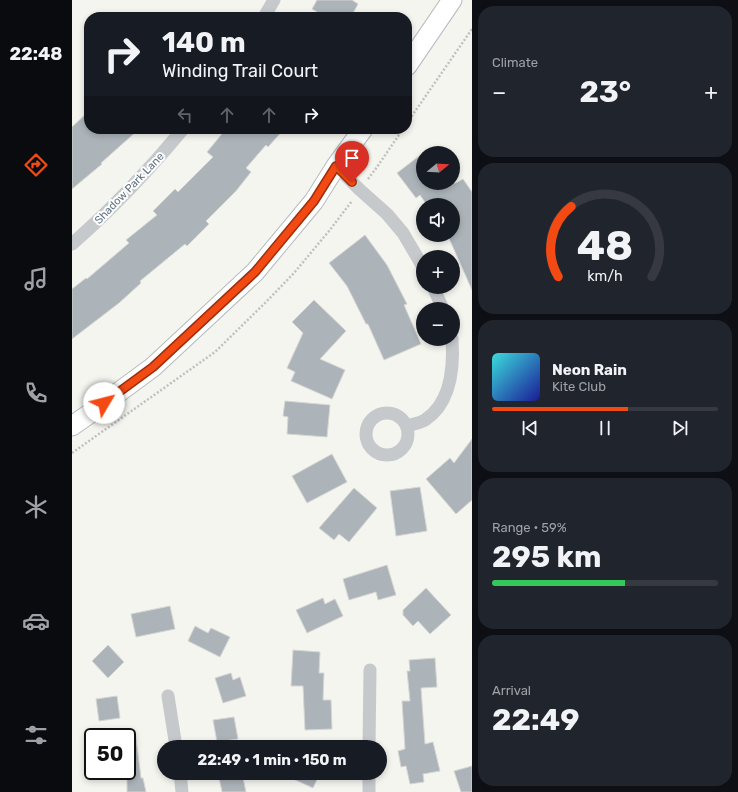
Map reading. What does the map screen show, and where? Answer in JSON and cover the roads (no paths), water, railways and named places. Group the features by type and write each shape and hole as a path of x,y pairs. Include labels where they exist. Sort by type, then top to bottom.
{"main road":[{"path":"412,59 452,0"},
{"path":"72,426 153,367 255,272 314,201 336,166 359,134"}],"street":[{"path":"267,12 274,0"},
{"name":"Shadow Park Lane","path":"72,244 137,182 179,134"},
{"path":"336,166 387,214 403,233 416,255"},
{"path":"407,426 424,420 433,413 446,396 452,369 453,346"},
{"path":"369,740 370,670"},
{"path":"168,696 175,740"},
{"path":"181,780 182,792"},
{"path":"369,780 369,792"}]}
